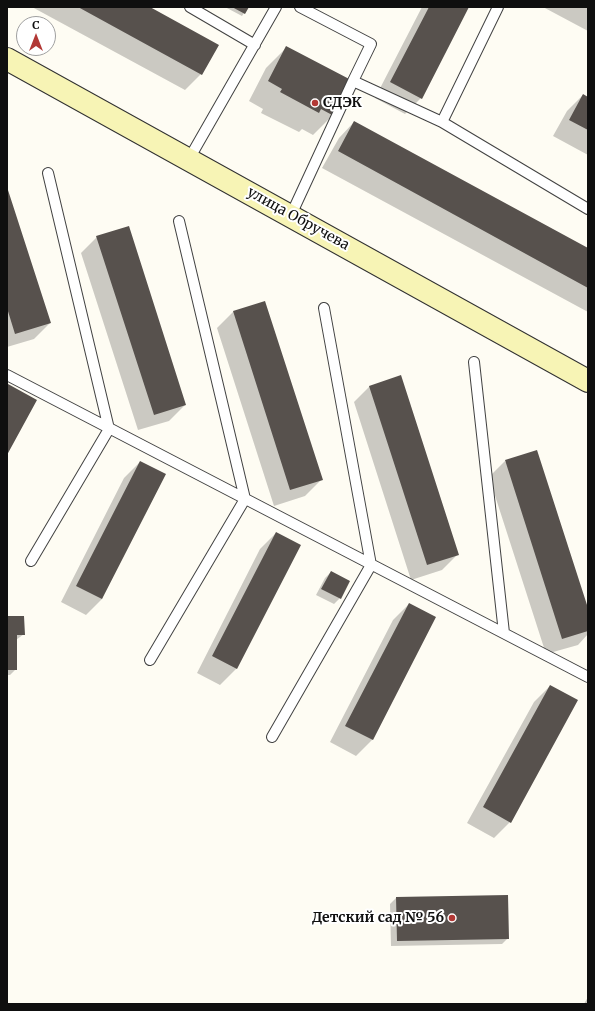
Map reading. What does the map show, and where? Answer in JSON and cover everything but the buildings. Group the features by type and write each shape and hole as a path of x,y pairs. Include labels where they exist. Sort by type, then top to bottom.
{"main road":[{"name":"улица Обручева","path":"10,64 189,159 588,381"}],"lane":[{"path":"190,7 255,45"},
{"path":"189,159 276,7"},
{"path":"291,215 352,81 371,44 300,7"},
{"path":"442,122 498,7"},
{"path":"352,81 442,122 588,209"},
{"path":"31,560 109,428 48,173"},
{"path":"150,660 245,499 179,221"},
{"path":"272,737 371,565 324,308"},
{"path":"474,362 504,633"},
{"path":"7,375 588,677"}],"place":[{"name":"СДЭК","path":"315,103"},
{"name":"Детский сад № 56","path":"452,918"}]}
